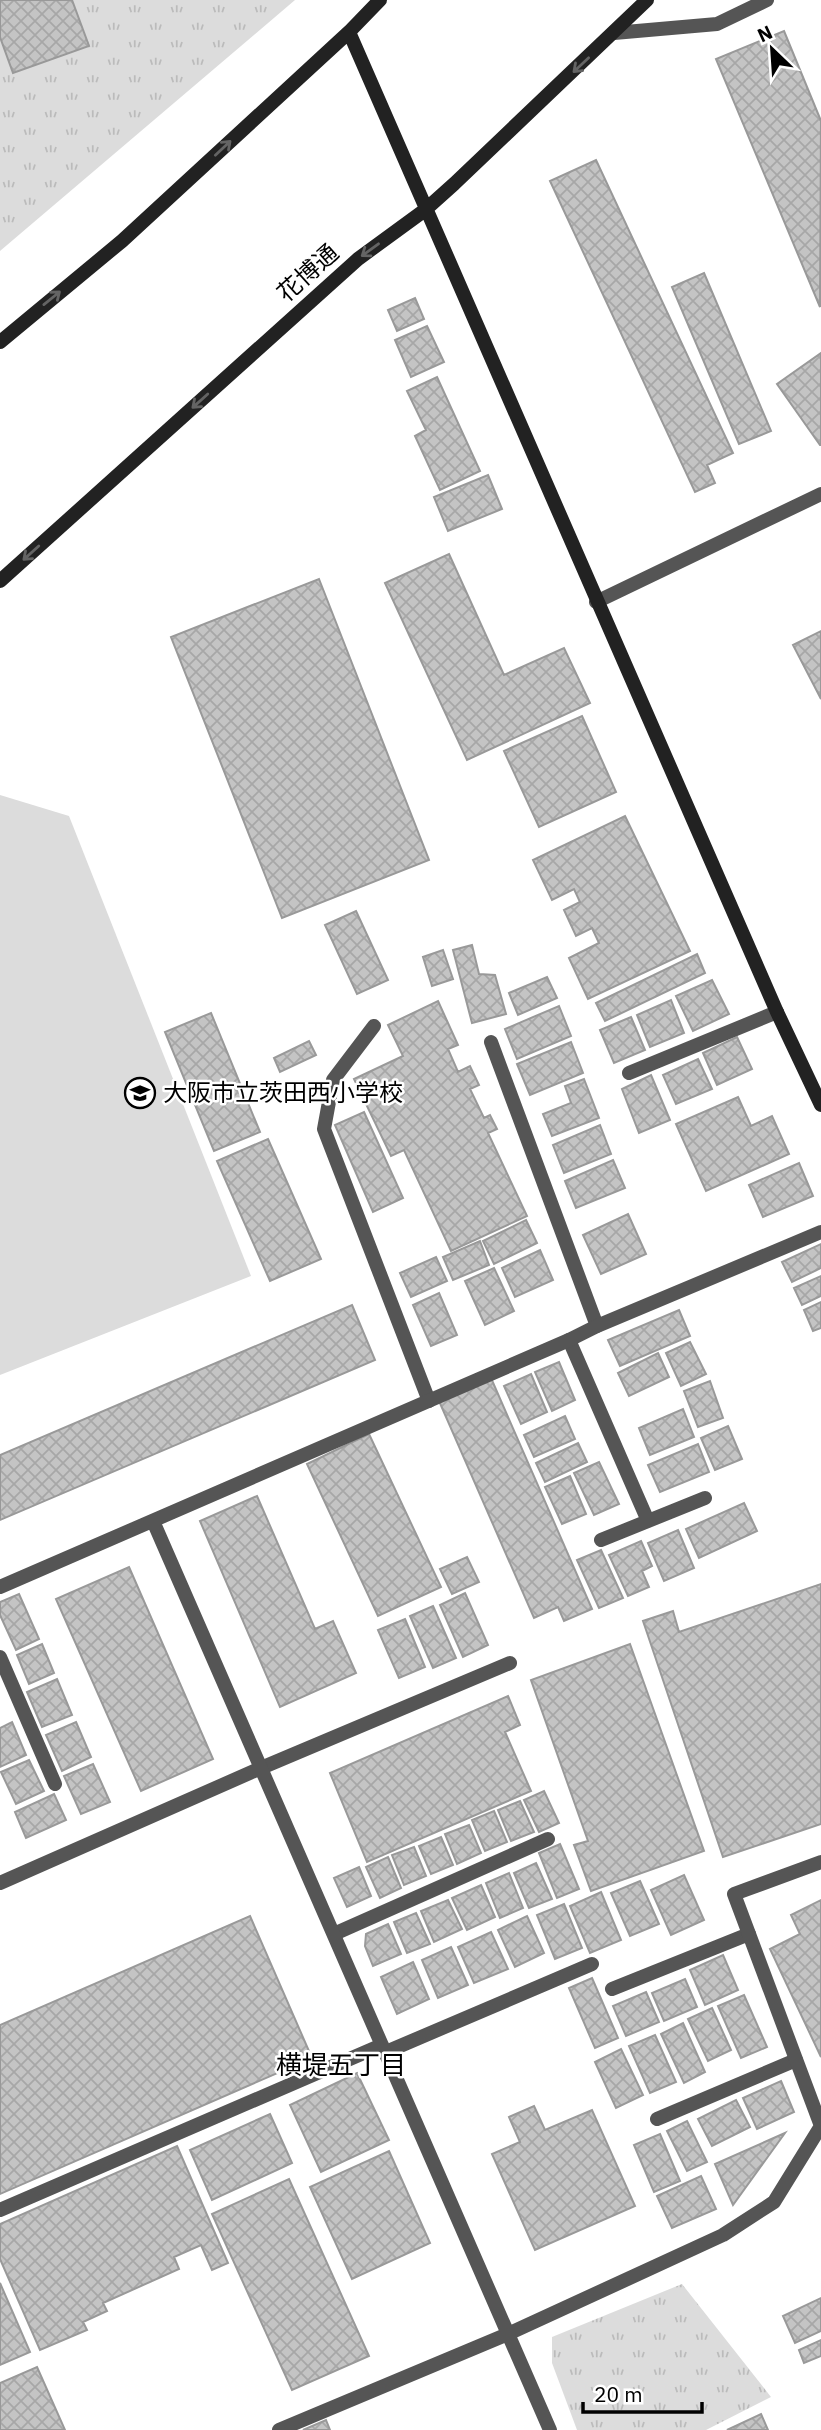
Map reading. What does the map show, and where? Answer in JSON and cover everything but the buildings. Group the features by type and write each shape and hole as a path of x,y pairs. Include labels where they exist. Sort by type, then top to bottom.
{"street":[{"path":"0,342 122,241 349,32 380,0"},
{"name":"花博通","path":"0,581 358,259 425,210 647,0"},
{"path":"614,33 717,24 767,0"},
{"path":"349,32 596,601 777,1012 821,1105"},
{"path":"596,601 821,494"},
{"path":"629,1073 777,1012"},
{"path":"374,1026 333,1080 324,1129 429,1401"},
{"path":"491,1042 597,1325"},
{"path":"0,1587 569,1340 597,1325 821,1232"},
{"path":"569,1340 648,1521"},
{"path":"601,1539 705,1498"},
{"path":"153,1521 550,2430"},
{"path":"0,1657 55,1784"},
{"path":"0,1883 510,1662"},
{"path":"334,1934 548,1839"},
{"path":"279,2430 508,2334 723,2235 774,2202 821,2126 734,1894 821,1862"},
{"path":"612,1989 749,1934"},
{"path":"0,2210 592,1964"},
{"path":"657,2119 796,2060"}],"green space":[{"path":"0,0 295,0 0,251"},
{"path":"0,795 69,816 251,1276 0,1375"},
{"path":"682,2284 771,2397 706,2430 577,2430 552,2363 552,2337"}],"place":[{"name":"大阪市立茨田西小学校","path":"140,1093"}],"district":[{"name":"横堤五丁目","path":"341,2065"}]}
